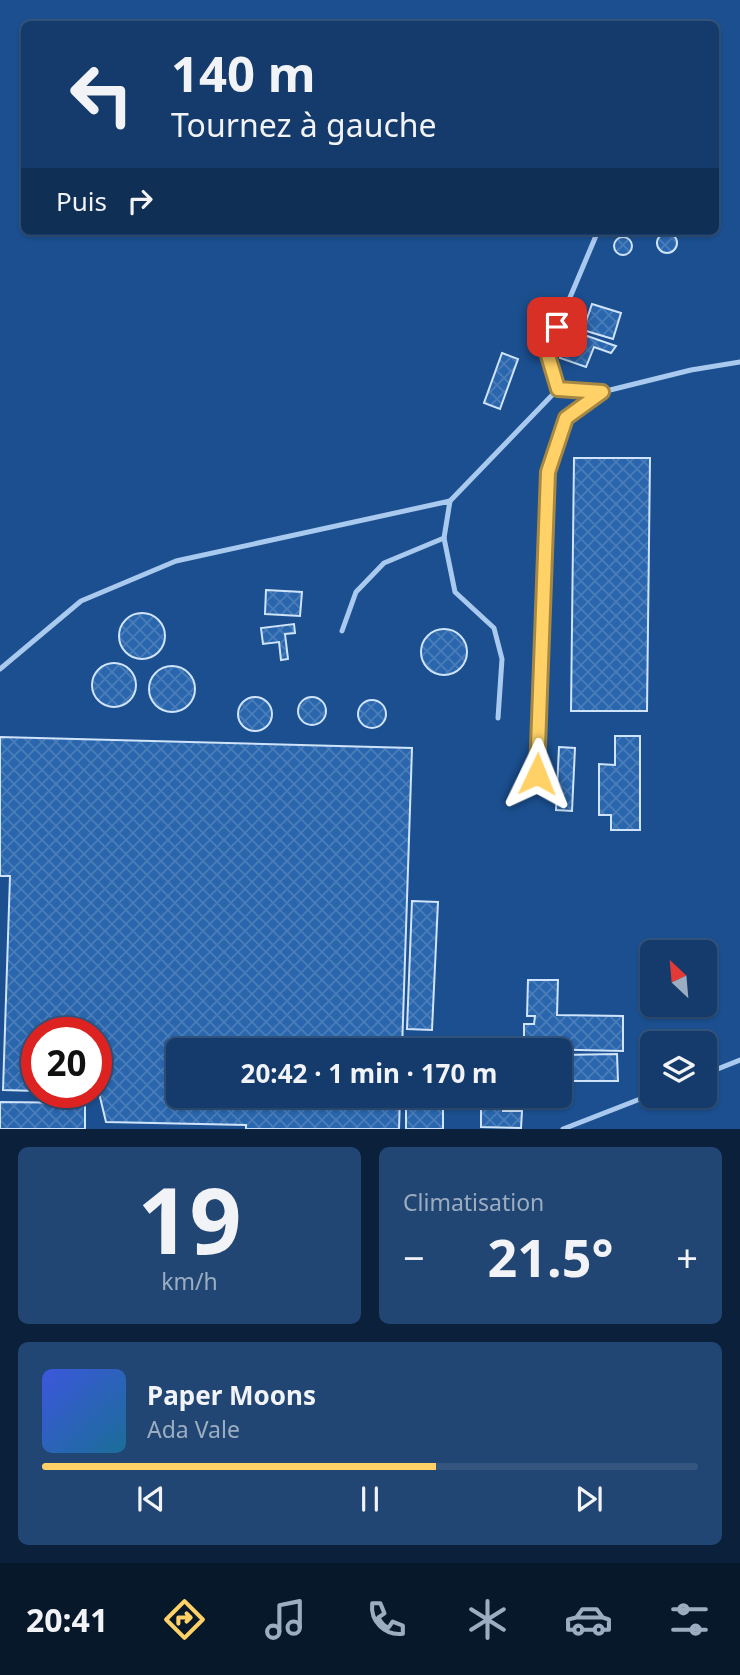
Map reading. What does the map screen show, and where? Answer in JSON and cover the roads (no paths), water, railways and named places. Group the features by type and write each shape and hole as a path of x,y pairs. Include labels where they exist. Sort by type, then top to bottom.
{"lane":[{"path":"558,389 547,352 596,235"},
{"path":"0,669 81,601 176,561 450,501 558,389 602,392 691,370 740,362"},
{"path":"537,774 548,472 566,418 602,392"},
{"path":"450,501 444,538 455,592 494,628 502,659 498,718"},
{"path":"342,631 356,593 384,563 444,538"},
{"path":"717,1069 740,1060"},
{"path":"563,1129 640,1099"}]}
